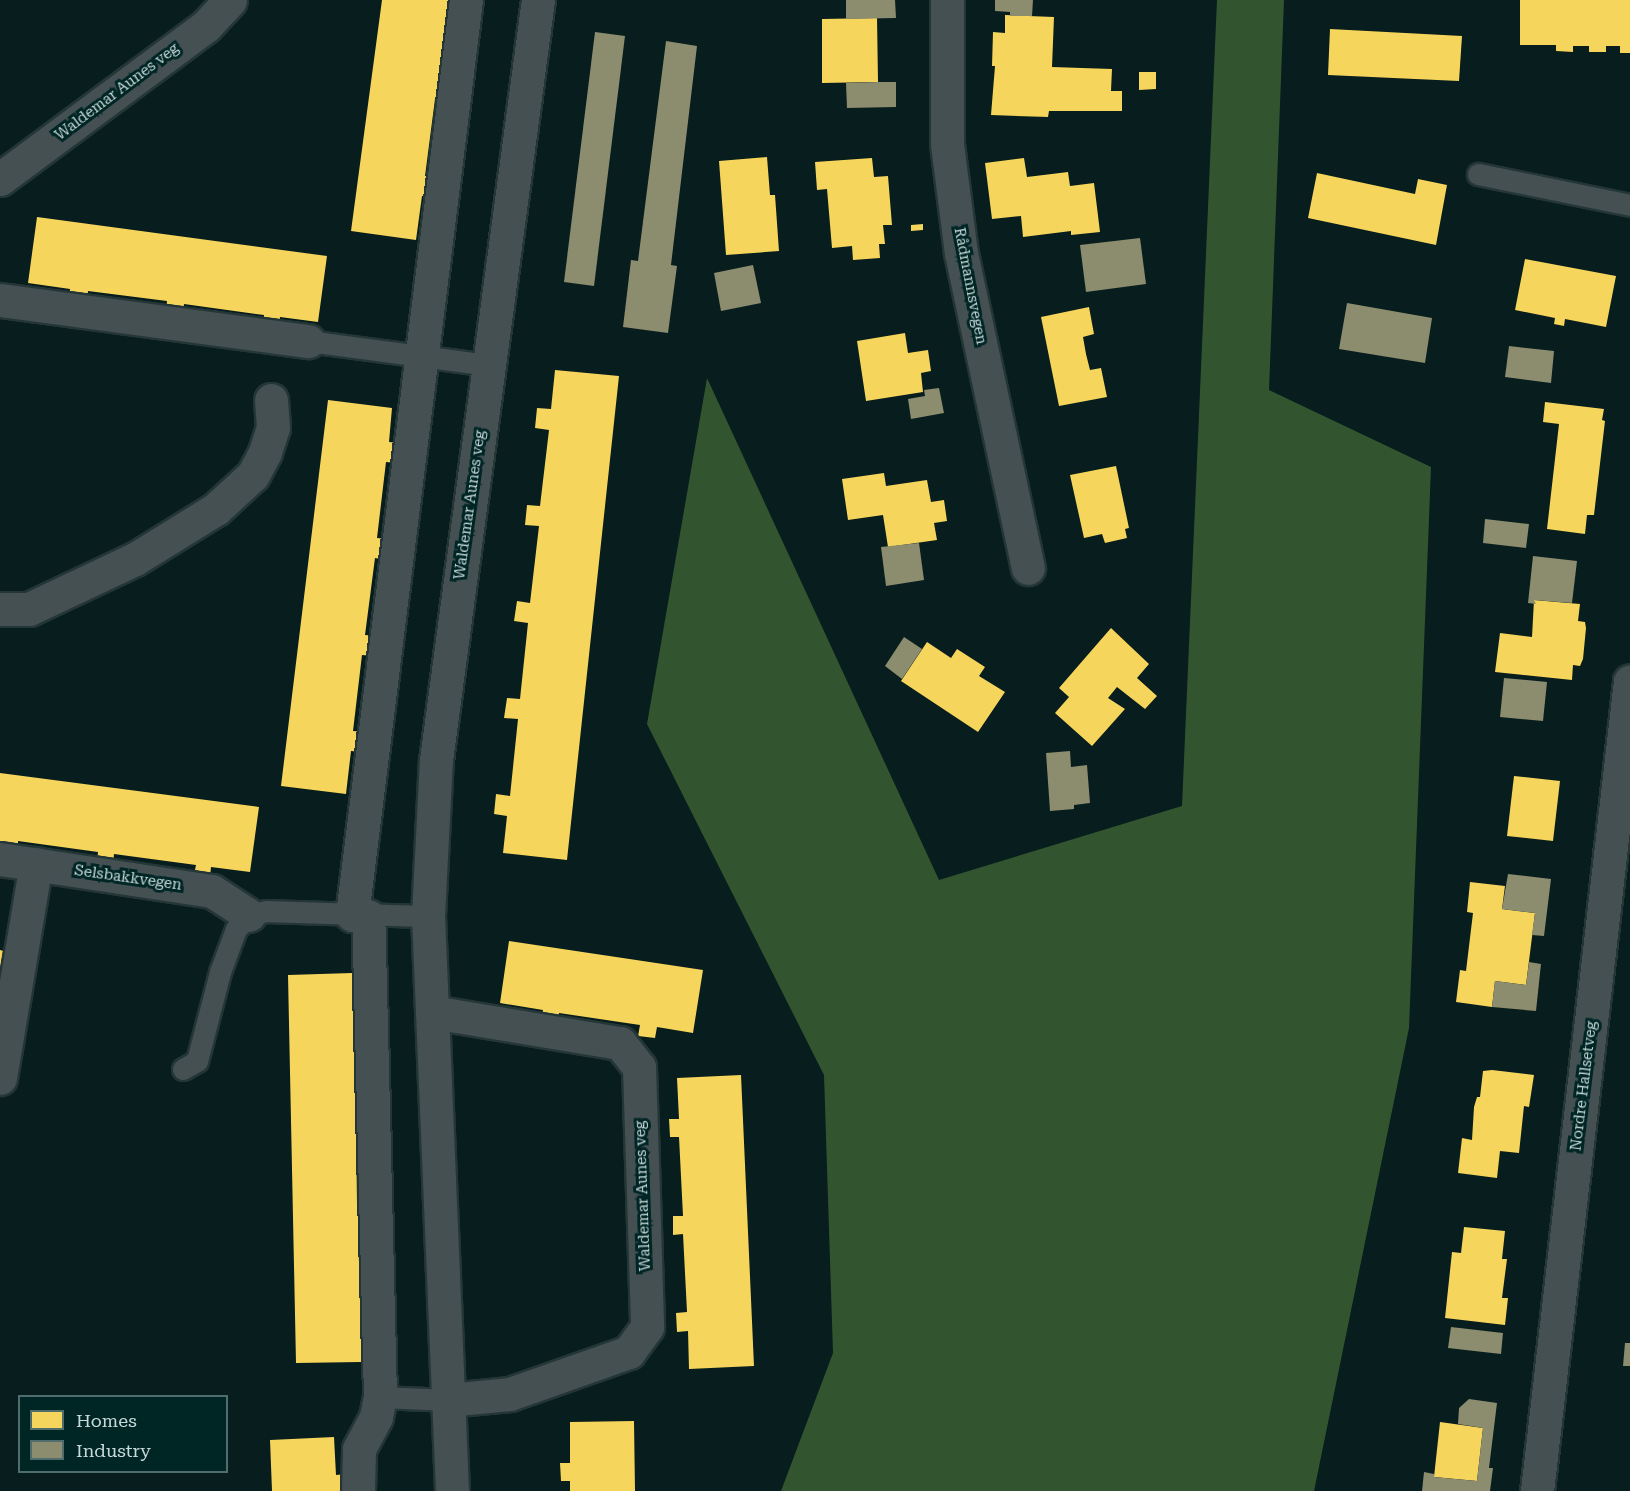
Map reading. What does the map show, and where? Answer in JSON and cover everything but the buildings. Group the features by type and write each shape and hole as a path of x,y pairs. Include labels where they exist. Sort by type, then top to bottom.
{"street":[{"name":"Waldemar Aunes veg","path":"0,179 206,26 230,0"},
{"path":"358,1491 359,1449 376,1417 380,1398 360,916 421,356 466,0"},
{"name":"Waldemar Aunes veg","path":"452,1491 429,916 436,760 538,0"},
{"name":"Rådmannsvegen","path":"947,0 947,144 961,253 1028,568"},
{"path":"0,300 308,341"},
{"path":"0,609 29,609 135,559 216,510 253,475 265,452 273,428 271,400"},
{"name":"Nordre Hallsetveg","path":"1537,1491 1630,681"},
{"name":"Selsbakkvegen","path":"0,859 212,891 249,915"},
{"path":"0,1078 36,864"},
{"name":"Waldemar Aunes veg","path":"432,1012 620,1042 639,1067 647,1327 629,1352 510,1394 449,1401"}],"lane":[{"path":"1478,174 1630,205"},
{"path":"308,341 489,365"},
{"path":"183,1069 197,1061 220,972 236,929 249,915 267,910 360,916 429,916"},
{"path":"380,1398 449,1401"}],"green space":[{"path":"1217,0 1284,0 1269,390 1431,467 1409,1028 1314,1491 781,1491 833,1353 824,1075 647,724 707,378 939,880 1182,806"}]}
